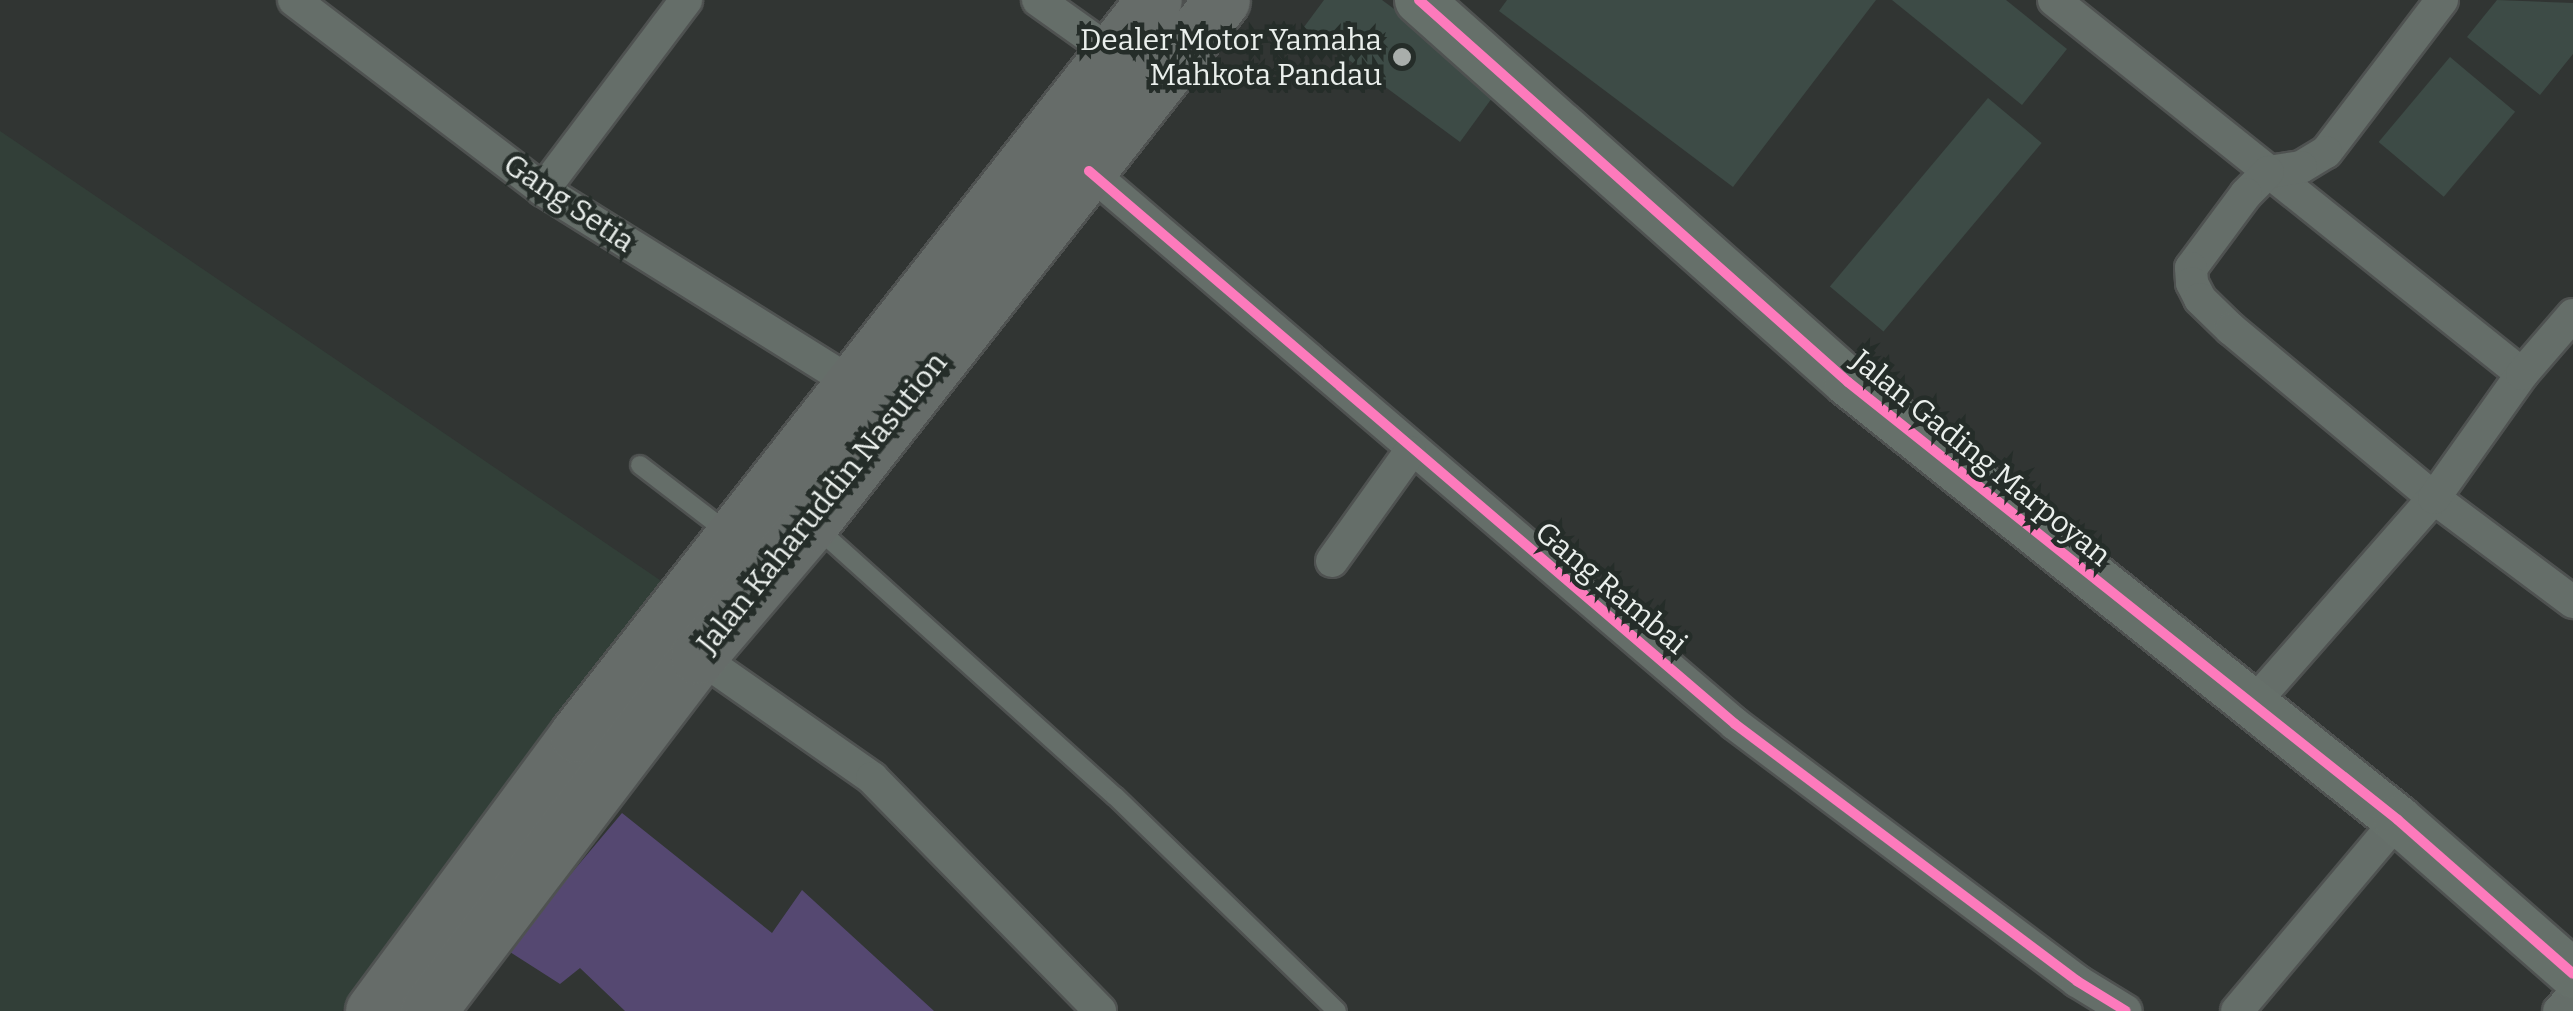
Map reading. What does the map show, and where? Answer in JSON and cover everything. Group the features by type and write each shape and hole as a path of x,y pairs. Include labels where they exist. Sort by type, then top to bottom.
{"highway":[{"name":"Jalan Kaharuddin Nasution","path":"428,1011 679,644 734,537 793,506 857,386 1154,0"},
{"name":"Jalan Kaharuddin Nasution","path":"373,1011 793,506 1089,172 1222,0"}],"street":[{"path":"543,190 686,0"},
{"path":"1038,0 1111,52"},
{"name":"Jalan Gading Marpoyan","path":"1419,0 1848,382 2398,820 2573,974"},
{"path":"2054,0 2522,374"},
{"path":"2442,0 2326,152 2301,167 2268,172 2191,268 2200,299 2434,498 2573,602"},
{"name":"Gang Setia","path":"301,2 543,190 857,386"},
{"name":"Gang Rambai","path":"1089,172 1410,452 1748,734 2126,1011"},
{"path":"2252,706 2434,498 2522,374 2573,315"},
{"path":"1332,562 1410,452"},
{"path":"679,644 872,778 1100,1011"},
{"path":"2237,1011 2398,820"},
{"path":"2560,1011 2573,996"}],"lane":[{"path":"640,465 734,537"},
{"path":"793,506 1100,782 1337,1011"}],"shaded area":[{"path":"0,131 676,591 342,1011 0,1011"},
{"path":"622,813 772,933 802,890 934,1011 625,1011 580,968 560,984 507,950"}],"building":[{"name":"Dealer Motor Yamaha Mahkota Pandau","path":"1324,0 1382,0 1500,87 1460,142 1304,27"},
{"path":"1507,0 1876,0 1733,187 1499,11"},
{"path":"1892,0 2006,0 2067,49 2022,105"},
{"path":"2497,0 2573,3 2573,54 2540,95 2467,37"},
{"path":"2450,57 2515,112 2444,197 2379,142"},
{"path":"1988,98 2042,143 1883,331 1830,286"}],"cycle path":[{"path":"1419,0 1848,382 2398,820 2573,974"},
{"path":"1089,171 1735,724 2077,981 2126,1011"}],"place":[{"name":"Dealer Motor Yamaha Mahkota Pandau","path":"1402,57"}]}
